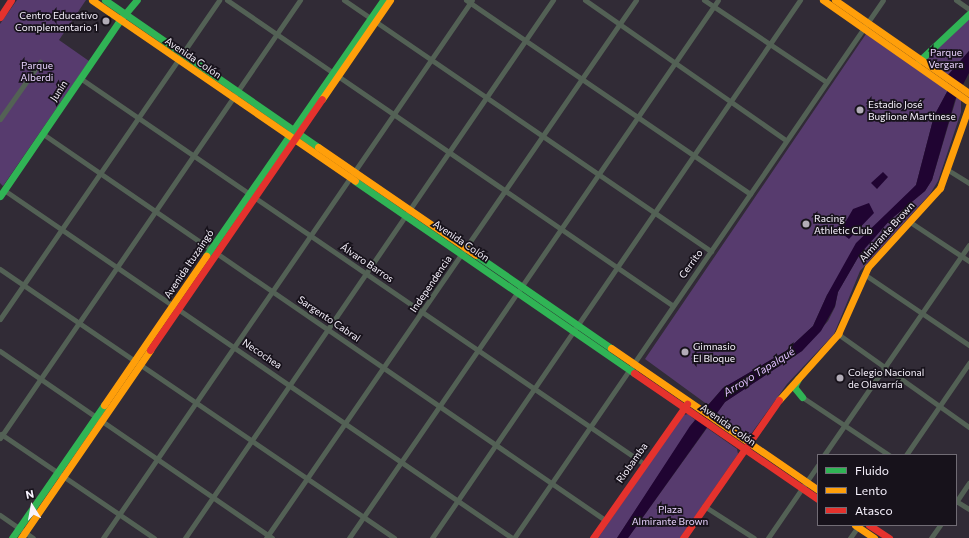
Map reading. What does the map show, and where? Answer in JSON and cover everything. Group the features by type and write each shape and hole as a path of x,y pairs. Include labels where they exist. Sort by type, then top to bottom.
{"main road":[{"path":"0,17 11,0"},
{"name":"Avenida Colón","path":"92,0 120,20 180,57 294,134 411,209 573,331 629,370 690,406"},
{"name":"Avenida Colón","path":"105,0 127,15 180,57"},
{"name":"Junín","path":"1,191 43,134 120,20 127,15 137,0"},
{"name":"Avenida Ituzaingó","path":"373,20 383,0"},
{"name":"Avenida Ituzaingó","path":"12,538 58,472 99,419 373,20 390,0"},
{"path":"822,0 866,25"},
{"path":"835,0 866,25 967,96"},
{"path":"918,62 969,14"},
{"name":"Almirante Brown","path":"683,538 748,442 789,386 838,334 864,274 940,188 948,170 969,106"},
{"name":"Avenida Colón","path":"294,134 351,179 407,216 465,250"},
{"name":"Avenida Colón","path":"519,289 577,324 634,363 720,427 744,448 804,485 817,490"},
{"path":"802,397 794,386 804,370"},
{"path":"778,402 790,392 802,397"},
{"name":"Riobamba","path":"593,538 643,464 690,406"},
{"name":"Avenida Ituzaingó","path":"23,535 64,477 99,419"},
{"name":"Avenida Colón","path":"720,427 748,442 804,485 817,498"},
{"path":"857,526 874,538"},
{"path":"871,526 889,538"}],"street":[{"path":"0,319 219,0"},
{"path":"227,0 394,114 504,192 672,305"},
{"path":"154,538 1,435 41,379 300,0"},
{"path":"344,0 711,251"},
{"path":"185,538 450,154 486,97 553,0"},
{"path":"585,0 731,100 786,140"},
{"name":"Independencia","path":"269,537 307,479 423,313 504,192 583,80 636,0"},
{"path":"704,0 825,82"},
{"path":"349,538 718,0"},
{"path":"432,538 459,501 577,324 800,0"},
{"name":"Cerrito","path":"513,538 634,363 672,305 750,194 825,82 883,0"},
{"path":"956,0 969,9"},
{"path":"103,538 197,403 272,291 356,173 394,114 432,60 469,1 637,118 750,194"},
{"path":"0,119 40,62"},
{"name":"Álvaro Barros","path":"80,78 195,154 311,236 643,464"},
{"name":"Sargento Cabral","path":"43,134 496,445 551,481 604,520"},
{"path":"948,170 969,183"},
{"name":"Necochea","path":"1,191 63,229 513,538"},
{"path":"910,222 969,261"},
{"path":"825,454 921,312 969,245"},
{"path":"0,269 394,538"},
{"path":"864,274 969,345"},
{"path":"838,334 969,427"},
{"path":"0,351 269,537"},
{"path":"907,454 969,363"},
{"path":"802,397 845,424 888,454"},
{"path":"768,538 817,466"},
{"path":"957,500 969,483"},
{"path":"957,502 969,509"},
{"path":"704,506 754,538"},
{"path":"0,515 19,528 23,535 33,538"},
{"path":"850,538 857,526"},
{"path":"931,538 939,526"}],"green space":[{"name":"Parque Alberdi","path":"17,0 86,0 59,40 89,61 3,186 0,183 0,24"},
{"name":"Parque Vergara","path":"969,19 969,51 948,75 926,59 926,56"},
{"name":"Racing Athletic Club","path":"868,31 948,90 934,116 916,185 827,295 813,326 786,351 723,388 708,405 645,359"},
{"path":"957,96 961,99 961,112 938,181 930,194 860,271 834,334 787,384 751,434 745,434 716,414 725,402 802,351 828,321 835,307 838,292 860,254 890,220 925,191 932,180"},
{"name":"Plaza Almirante Brown","path":"688,414 695,420 617,538 598,538 683,415"},
{"name":"Plaza Almirante Brown","path":"707,428 737,449 738,454 680,538 628,538"}],"water":[{"name":"Arroyo Tapalqué","path":"969,51 969,73 955,100 932,180 925,191 890,220 860,254 838,292 835,306 821,331 802,351 725,402 628,538 617,538 690,426 723,388 786,351 813,326 827,295 856,243 916,185 934,116 948,90 948,75"},
{"path":"883,172 888,177 877,189 871,183"},
{"path":"869,203 874,213 849,239 836,229 846,221 853,209"}],"traffic: fast":[{"path":"105,0 318,147"},
{"path":"0,196 120,20 137,0"},
{"path":"206,256 383,0"},
{"path":"918,62 969,14"},
{"path":"355,181 634,373"},
{"path":"476,255 611,348"},
{"path":"798,379 794,387 802,397"},
{"path":"12,538 104,405"}],"traffic: slow":[{"path":"92,0 355,181"},
{"path":"322,99 390,0"},
{"path":"823,0 969,102"},
{"path":"835,0 969,93"},
{"path":"779,400 838,334 868,267 940,188 969,106"},
{"path":"318,147 476,255"},
{"path":"104,405 206,256"},
{"path":"611,348 817,489"},
{"path":"21,538 150,350"},
{"path":"856,526 874,538"}],"traffic: jam":[{"path":"0,17 11,0"},
{"path":"150,350 322,99"},
{"path":"634,373 817,498"},
{"path":"683,538 779,400"},
{"path":"593,538 687,404"},
{"path":"871,526 889,538"}],"place":[{"name":"Centro Educativo Complementario 1","path":"106,21"},
{"name":"Estadio José Buglione Martinese","path":"860,110"},
{"name":"Racing Athletic Club","path":"806,224"},
{"name":"Gimnasio El Bloque","path":"685,352"},
{"name":"Colegio Nacional de Olavarría","path":"840,378"}]}
